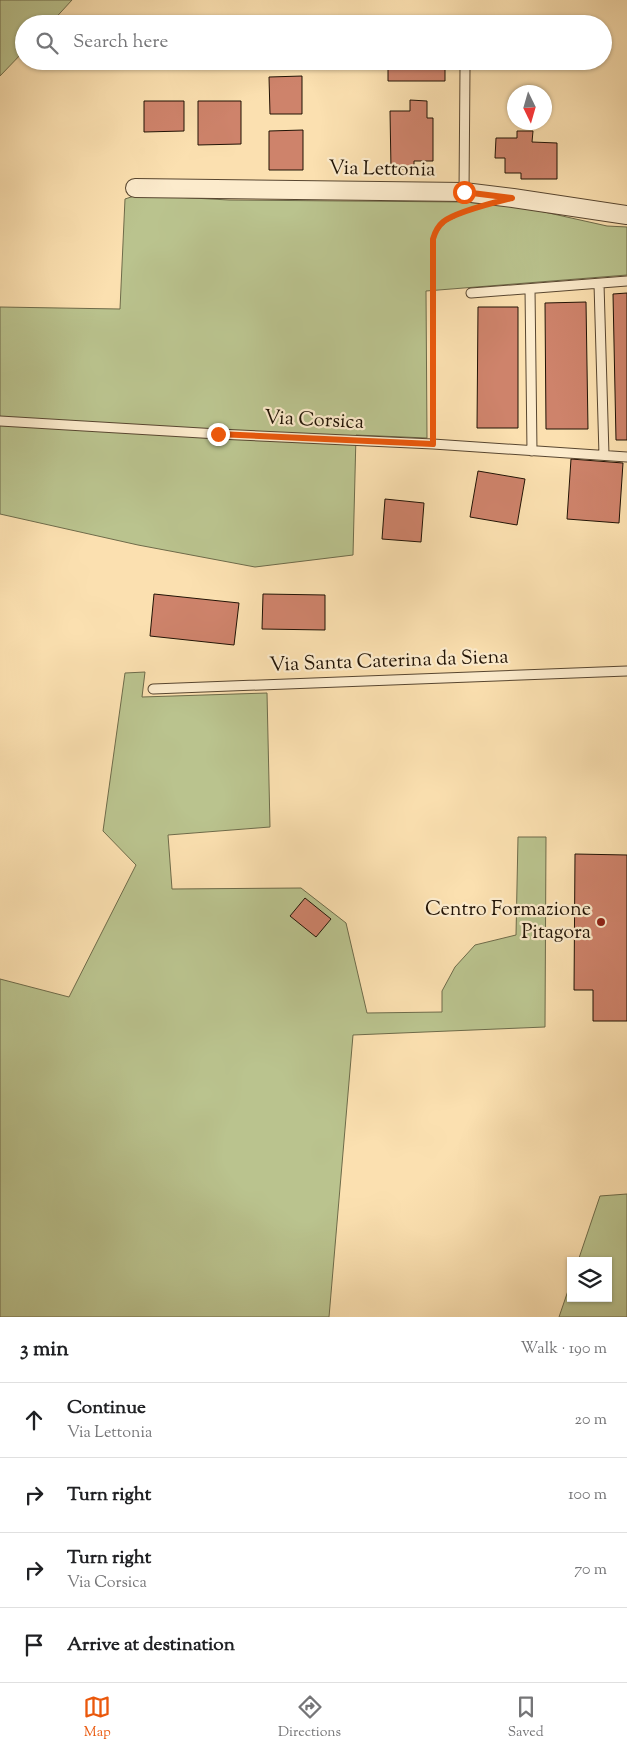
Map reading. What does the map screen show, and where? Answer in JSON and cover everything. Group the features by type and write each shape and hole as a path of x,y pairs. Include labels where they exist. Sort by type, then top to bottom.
{"street":[{"name":"Via Lettonia","path":"135,188 464,192 627,215"}],"lane":[{"path":"464,70 464,192"},
{"path":"471,293 627,281"},
{"path":"599,284 604,455"},
{"path":"530,289 532,451"},
{"name":"Via Corsica","path":"0,420 218,434 433,444 627,457"},
{"name":"Via Santa Caterina da Siena","path":"153,689 627,671"}],"path":[{"path":"433,444 433,239 438,228 445,220 472,209"}],"green space":[{"path":"0,0 72,0 58,15 15,15 15,60 0,76"},
{"path":"137,195 229,200 464,202 522,207 607,226 627,227 627,275 426,291 427,438 356,435 353,555 255,567 138,545 0,514 0,307 120,309 125,199"},
{"path":"145,672 142,697 267,693 270,827 168,835 172,889 301,888 346,923 367,1013 442,1012 442,991 455,967 475,945 516,935 518,837 546,837 545,1027 353,1035 329,1317 0,1317 0,979 69,997 136,865 103,831 125,673"},
{"path":"627,1194 627,1317 559,1317 567,1294 567,1302 612,1302 612,1257 579,1257 600,1196"}],"building":[{"path":"388,70 445,70 445,81 388,81"},
{"path":"302,76 302,114 270,114 269,77"},
{"path":"410,100 427,101 427,118 433,118 433,161 414,161 414,169 391,169 390,111 410,111"},
{"path":"144,101 184,101 184,131 144,132"},
{"path":"198,101 241,101 241,144 198,145"},
{"path":"303,130 303,170 269,170 269,131"},
{"path":"517,131 533,131 532,142 557,143 557,179 521,179 521,173 505,173 505,158 495,158 496,138 517,138"},
{"path":"627,293 627,440 616,440 613,294"},
{"path":"586,302 588,429 546,429 545,303"},
{"path":"478,307 518,307 518,428 477,428"},
{"path":"571,459 623,463 619,523 567,519"},
{"path":"478,471 525,479 517,525 470,517"},
{"path":"385,499 424,503 421,542 382,539"},
{"path":"154,594 239,603 234,645 150,636"},
{"path":"263,594 325,595 325,630 262,629"},
{"name":"Centro Formazione Pitagora","path":"575,854 627,855 627,1021 593,1021 593,990 574,990"},
{"path":"305,898 331,919 316,937 290,916"}],"place":[{"name":"Centro Formazione Pitagora","path":"601,922"}],"route":[{"path":"218,434 433,444 433,239 438,228 445,220 472,209 512,198 464,192"}]}
